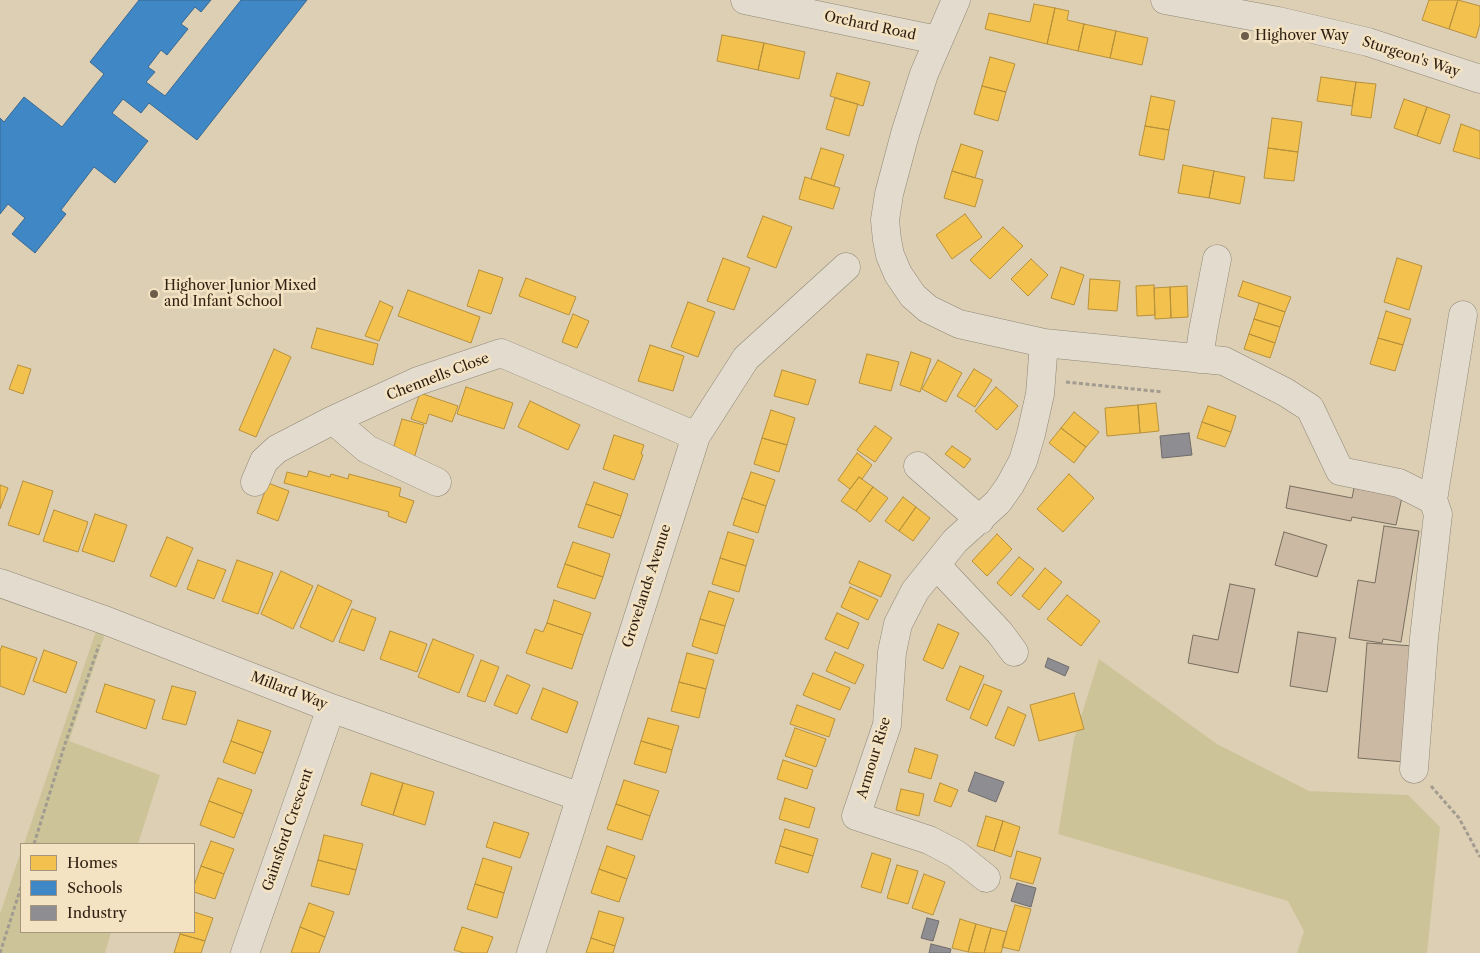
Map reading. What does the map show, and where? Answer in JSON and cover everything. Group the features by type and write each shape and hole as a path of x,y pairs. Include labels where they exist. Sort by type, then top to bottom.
{"street":[{"name":"Orchard Road","path":"745,0 938,40"},
{"path":"956,0 924,74 905,134 889,194 885,220 890,255 898,274 913,296 928,310 959,324 1044,343 1212,360 1285,392 1310,408 1340,471 1399,483 1433,500"},
{"name":"Sturgeon's Way","path":"1165,0 1368,42 1480,79"},
{"path":"1212,360 1203,331 1217,259"},
{"name":"Grovelands Avenue","path":"531,953 696,436 746,358 846,268"},
{"path":"1414,769 1424,638 1438,514 1433,500 1463,315"},
{"name":"Armour Rise","path":"986,878 956,854 929,840 856,816 887,725 892,652 898,624 915,591 955,540 980,520 998,502 1023,461 1040,394 1044,343"},
{"name":"Chennells Close","path":"255,482 264,461 277,449 332,420 418,381 500,353 696,436"},
{"path":"332,420 367,449 437,482"},
{"path":"918,466 980,520"},
{"path":"936,565 1000,633 1014,652"},
{"name":"Millard Way","path":"0,584 107,621 331,708 580,797"},
{"name":"Gainsford Crescent","path":"245,953 331,708"}],"path":[{"path":"1042,373 1068,383 1163,392"},
{"path":"34,843 65,744 107,621"},
{"path":"1414,769 1459,818 1480,857"},
{"path":"0,953 20,890"}],"shaded area":[{"path":"96,631 105,634 69,741 160,775 138,843 24,843"},
{"path":"1099,659 1217,744 1309,791 1408,795 1440,827 1427,953 1297,953 1304,931 1288,901 1058,834 1074,739"},
{"path":"20,854 20,933 111,933 105,953 0,953 0,914"}],"building: Homes":[{"path":"1429,0 1458,0 1449,29 1422,20"},
{"path":"1458,0 1480,6 1480,24 1476,38 1449,29"},
{"path":"1034,4 1055,8 1047,44 985,29 989,13 1030,22"},
{"path":"1055,8 1069,11 1067,20 1084,24 1078,51 1047,44"},
{"path":"1084,24 1116,31 1110,58 1078,51"},
{"path":"1116,31 1148,38 1142,65 1110,58"},
{"path":"722,35 764,43 758,70 717,61"},
{"path":"764,43 805,52 799,79 758,70"},
{"path":"990,57 1015,64 1006,92 982,86"},
{"path":"837,73 870,82 863,106 830,96"},
{"path":"1321,77 1356,82 1352,106 1317,101"},
{"path":"1356,82 1376,84 1371,118 1351,115"},
{"path":"982,86 1006,92 998,121 974,114"},
{"path":"1151,96 1175,101 1169,130 1145,126"},
{"path":"835,98 858,104 849,136 826,129"},
{"path":"1404,99 1427,107 1417,136 1394,128"},
{"path":"1427,107 1450,115 1440,144 1417,136"},
{"path":"1272,118 1302,122 1298,152 1268,148"},
{"path":"1461,124 1480,131 1480,159 1453,151"},
{"path":"1145,126 1169,130 1164,160 1139,155"},
{"path":"961,144 983,151 975,178 952,171"},
{"path":"821,148 844,155 834,186 811,179"},
{"path":"1268,148 1298,152 1294,181 1264,178"},
{"path":"1183,165 1214,171 1209,198 1178,193"},
{"path":"952,171 983,180 975,207 944,198"},
{"path":"1214,171 1245,177 1240,204 1209,198"},
{"path":"805,177 840,188 833,209 799,199"},
{"path":"965,214 982,237 952,259 936,235"},
{"path":"763,216 792,227 776,268 747,257"},
{"path":"1003,227 1023,246 990,279 970,260"},
{"path":"723,258 750,268 734,310 707,301"},
{"path":"1397,258 1422,266 1409,310 1384,302"},
{"path":"1031,259 1048,275 1028,296 1011,279"},
{"path":"1061,267 1084,275 1074,305 1051,298"},
{"path":"479,270 503,278 491,314 467,306"},
{"path":"526,278 576,297 569,315 519,296"},
{"path":"1090,279 1120,281 1117,311 1088,309"},
{"path":"1243,281 1291,297 1285,312 1238,296"},
{"path":"1154,285 1155,315 1137,316 1136,286"},
{"path":"1187,286 1188,317 1171,318 1170,287"},
{"path":"1170,287 1171,318 1155,319 1154,288"},
{"path":"408,290 480,317 471,343 398,316"},
{"path":"380,301 393,307 379,341 365,336"},
{"path":"688,302 715,312 698,357 671,347"},
{"path":"1259,303 1285,312 1280,327 1254,319"},
{"path":"1386,311 1411,319 1403,345 1378,338"},
{"path":"573,314 589,321 577,348 562,342"},
{"path":"1254,319 1280,327 1275,343 1249,334"},
{"path":"317,328 378,344 373,365 311,348"},
{"path":"1249,334 1275,343 1270,358 1244,349"},
{"path":"1378,338 1403,345 1395,371 1370,364"},
{"path":"650,345 684,356 673,391 638,381"},
{"path":"274,349 291,357 256,437 239,430"},
{"path":"911,352 931,359 920,392 900,385"},
{"path":"867,354 899,362 891,391 859,383"},
{"path":"938,360 962,373 946,402 922,389"},
{"path":"18,365 31,369 23,394 9,389"},
{"path":"974,369 992,380 975,407 957,396"},
{"path":"782,370 816,380 808,405 774,396"},
{"path":"466,387 513,403 504,429 457,414"},
{"path":"996,387 1018,406 997,430 975,411"},
{"path":"420,393 458,406 452,422 429,414 426,424 411,419"},
{"path":"530,401 580,425 568,450 518,427"},
{"path":"1156,403 1159,431 1140,433 1138,405"},
{"path":"1138,405 1140,433 1107,436 1105,408"},
{"path":"1208,406 1236,416 1231,432 1202,422"},
{"path":"771,410 795,418 787,445 762,438"},
{"path":"1074,412 1099,432 1086,447 1061,428"},
{"path":"402,419 424,425 413,462 391,456"},
{"path":"1202,422 1231,432 1225,447 1197,438"},
{"path":"875,426 892,438 875,462 857,450"},
{"path":"1061,428 1086,447 1074,463 1049,443"},
{"path":"614,435 644,445 641,454 643,455 634,480 603,469"},
{"path":"762,438 787,445 779,472 754,464"},
{"path":"952,446 971,459 964,468 945,454"},
{"path":"857,453 872,465 862,479 859,477 850,489 838,480"},
{"path":"309,471 330,477 331,474 348,479 349,474 401,488 399,496 414,501 406,523 388,516 389,512 284,483 287,472 307,477"},
{"path":"751,472 775,480 766,506 742,498"},
{"path":"1069,474 1094,498 1063,532 1037,509"},
{"path":"859,477 873,487 856,511 841,501"},
{"path":"23,481 53,491 39,535 8,525"},
{"path":"594,482 628,494 621,516 586,504"},
{"path":"268,483 289,491 278,521 257,513"},
{"path":"0,485 8,488 0,509"},
{"path":"873,487 888,498 870,522 856,511"},
{"path":"903,497 916,507 899,531 885,521"},
{"path":"742,498 766,506 758,533 733,525"},
{"path":"586,504 621,516 613,538 578,527"},
{"path":"916,507 930,518 913,541 899,531"},
{"path":"54,510 88,522 78,552 43,541"},
{"path":"95,514 127,525 114,562 82,551"},
{"path":"728,532 754,540 746,566 720,558"},
{"path":"997,534 1012,549 987,576 972,561"},
{"path":"167,537 193,548 176,587 150,576"},
{"path":"573,542 610,554 603,577 565,564"},
{"path":"1019,557 1034,569 1011,596 997,583"},
{"path":"720,558 746,566 739,592 712,584"},
{"path":"198,560 226,570 214,599 187,589"},
{"path":"237,560 273,573 258,614 222,601"},
{"path":"859,561 891,575 881,597 849,583"},
{"path":"565,564 603,577 595,599 557,587"},
{"path":"1045,568 1062,582 1039,610 1022,596"},
{"path":"281,571 313,586 293,629 261,614"},
{"path":"318,585 352,601 333,642 300,627"},
{"path":"850,587 878,600 868,620 841,607"},
{"path":"709,591 734,599 725,626 700,619"},
{"path":"1067,595 1100,621 1081,646 1047,619"},
{"path":"554,600 591,613 583,635 547,623"},
{"path":"352,609 376,618 364,651 339,642"},
{"path":"837,613 859,623 848,649 825,639"},
{"path":"700,619 725,626 717,654 692,646"},
{"path":"547,623 583,635 572,669 526,653 535,629 543,632"},
{"path":"938,624 959,633 943,669 923,660"},
{"path":"390,631 427,644 417,672 380,659"},
{"path":"433,639 474,655 459,693 418,677"},
{"path":"2,646 37,658 24,695 0,686 0,651"},
{"path":"44,650 77,662 66,693 33,681"},
{"path":"835,652 864,665 855,684 826,671"},
{"path":"687,653 714,660 706,689 679,682"},
{"path":"481,660 499,667 485,702 467,696"},
{"path":"960,666 984,676 969,710 946,700"},
{"path":"813,673 850,688 840,710 803,695"},
{"path":"507,675 530,685 517,714 494,705"},
{"path":"679,682 706,689 699,718 671,711"},
{"path":"105,684 155,700 146,729 96,712"},
{"path":"984,684 1002,691 987,726 970,718"},
{"path":"172,686 196,692 186,725 162,719"},
{"path":"543,688 578,702 567,733 531,719"},
{"path":"1074,693 1084,729 1039,741 1030,705"},
{"path":"797,705 835,719 829,737 790,724"},
{"path":"1008,707 1026,715 1014,746 995,738"},
{"path":"648,718 679,726 672,750 641,741"},
{"path":"238,720 271,731 263,753 231,741"},
{"path":"795,728 826,739 816,767 785,756"},
{"path":"231,741 263,753 255,774 223,762"},
{"path":"641,741 672,750 666,773 634,764"},
{"path":"915,748 938,755 931,779 908,772"},
{"path":"783,760 813,770 807,789 777,779"},
{"path":"371,773 403,783 393,815 361,805"},
{"path":"218,778 252,790 243,814 209,801"},
{"path":"624,780 659,791 650,816 616,804"},
{"path":"403,783 434,792 425,825 393,815"},
{"path":"940,783 958,790 951,807 934,801"},
{"path":"901,789 924,794 919,816 896,810"},
{"path":"785,798 815,808 809,828 779,819"},
{"path":"209,801 243,814 234,838 200,825"},
{"path":"616,804 650,816 642,840 607,829"},
{"path":"986,816 1003,821 994,851 977,846"},
{"path":"1003,821 1020,827 1011,857 994,851"},
{"path":"494,822 529,833 520,858 486,847"},
{"path":"785,829 818,839 813,856 780,846"},
{"path":"324,835 363,844 356,870 318,860"},
{"path":"211,841 234,849 224,874 201,866"},
{"path":"607,846 635,856 627,879 599,869"},
{"path":"780,846 813,856 808,873 775,863"},
{"path":"1017,851 1041,858 1033,884 1010,878"},
{"path":"872,853 891,859 881,893 861,887"},
{"path":"483,858 512,867 504,893 475,884"},
{"path":"318,860 356,870 349,895 311,886"},
{"path":"897,865 918,871 908,904 887,898"},
{"path":"201,866 224,874 215,899 195,892 195,883"},
{"path":"599,869 627,879 619,902 591,893"},
{"path":"924,874 945,882 933,915 912,908"},
{"path":"475,884 504,893 497,918 467,909"},
{"path":"309,903 334,912 325,937 300,927"},
{"path":"1015,905 1031,909 1019,951 1002,947"},
{"path":"599,911 624,918 615,946 591,938"},
{"path":"195,912 213,918 205,941 180,934 195,933"},
{"path":"960,919 976,924 968,952 952,948"},
{"path":"976,924 991,928 984,953 968,952"},
{"path":"300,927 325,937 319,953 291,953"},
{"path":"462,927 493,937 487,953 464,953 454,950"},
{"path":"991,928 1007,932 1001,953 984,953"},
{"path":"180,934 205,941 201,953 174,953"},
{"path":"591,938 615,946 613,953 586,953"}],"building: Schools":[{"path":"139,0 211,0 201,12 195,7 181,24 188,29 167,55 161,50 148,67 155,72 146,82 165,96 241,0 307,0 197,140 149,103 141,113 123,99 112,113 148,141 115,183 94,167 61,210 66,214 35,253 12,234 25,218 8,204 0,214 0,118 4,122 24,97 62,127 104,74 90,62"}],"building: Industry":[{"path":"1189,433 1192,455 1162,458 1160,436"},
{"path":"1048,658 1069,667 1065,676 1045,667"},
{"path":"975,772 1004,782 996,802 968,791"},
{"path":"1017,883 1036,888 1031,907 1011,901"},
{"path":"927,918 939,921 933,941 921,938"},
{"path":"931,944 951,949 950,953 929,953"}],"building: Other":[{"path":"1290,486 1352,498 1354,488 1402,497 1396,525 1352,517 1351,521 1286,508"},
{"path":"1384,526 1419,531 1401,642 1383,639 1382,643 1349,638 1358,580 1375,583"},
{"path":"1284,532 1327,545 1317,577 1275,565"},
{"path":"1230,584 1255,589 1238,673 1188,663 1193,635 1218,640"},
{"path":"1298,632 1336,638 1327,692 1290,686"},
{"path":"1367,643 1414,646 1405,762 1358,758"}],"place":[{"name":"Highover Way","path":"1245,36"},
{"name":"Highover Junior Mixed and Infant School","path":"154,294"}]}
